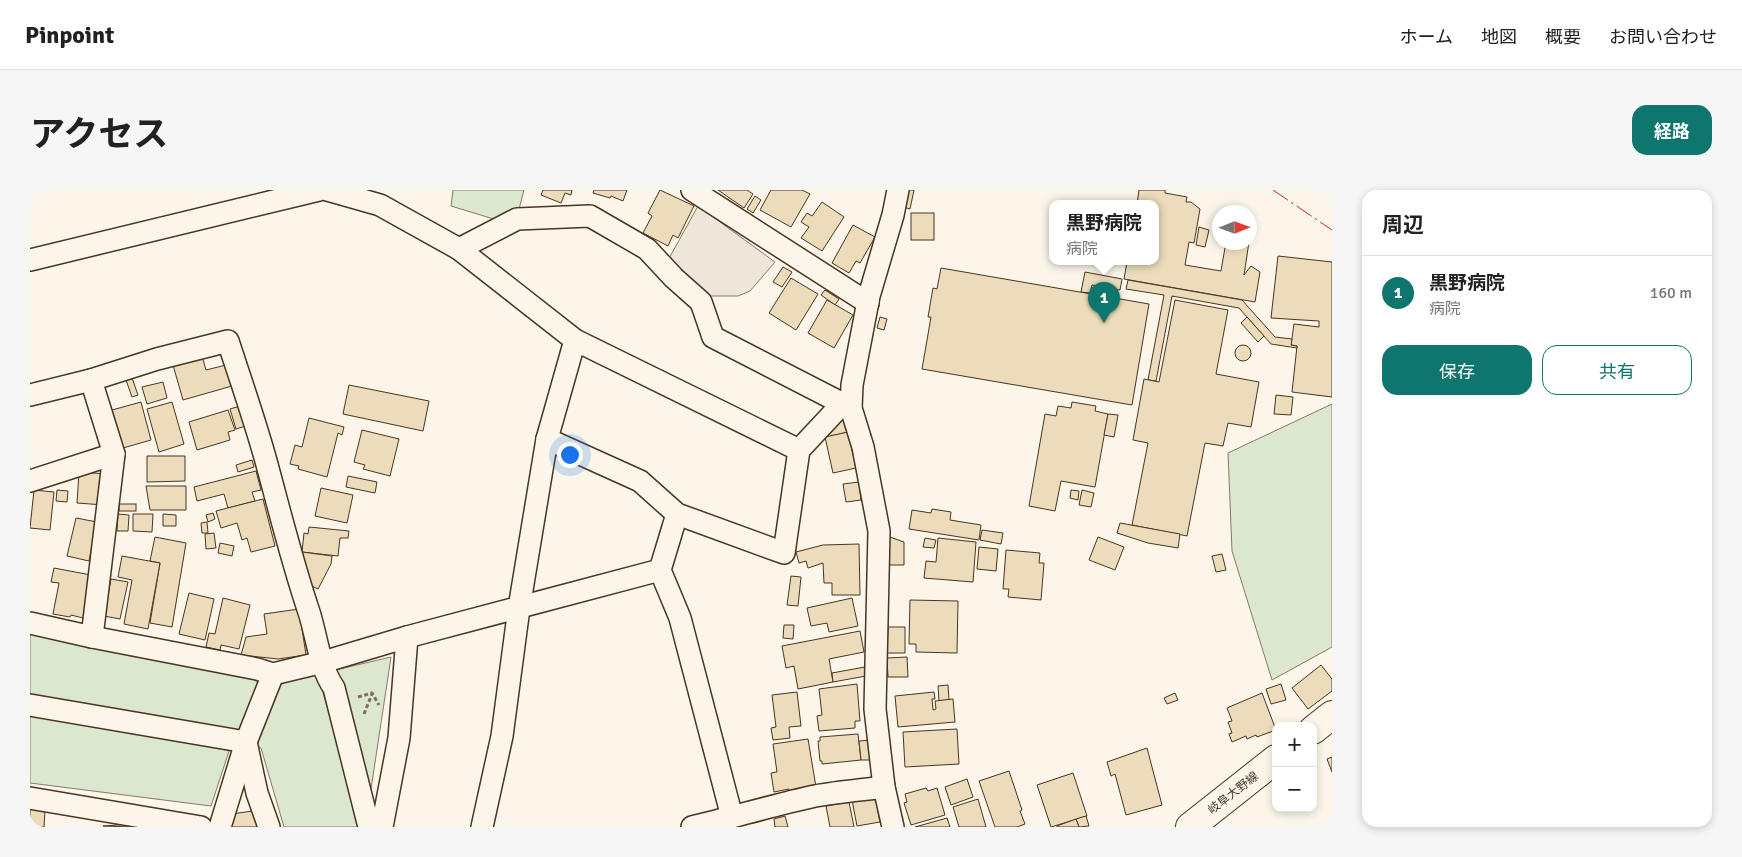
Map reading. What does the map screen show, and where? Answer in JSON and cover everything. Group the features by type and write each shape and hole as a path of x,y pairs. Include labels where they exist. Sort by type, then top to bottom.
{"main road":[{"path":"1317,727 1332,715"},
{"name":"岐阜大野線","path":"1190,827 1272,762"}],"street":[{"path":"30,260 319,190"},
{"path":"327,190 380,205 459,249 575,340 799,450"},
{"path":"692,190 868,303"},
{"path":"547,439 640,481 676,514 784,553 799,450 847,406 868,303 898,190"},
{"path":"459,249 517,219 590,216 647,249 674,278 701,302 713,337 847,406 863,447 878,531 875,709 884,788 893,827"},
{"path":"482,827 502,736 519,608 547,439 575,340"},
{"path":"30,395 91,380 157,358 228,341 266,460 294,567 323,662 329,681 334,688 369,827"},
{"path":"91,380 114,454 92,637"},
{"path":"30,481 114,454"},
{"path":"676,514 660,570 680,618 732,817"},
{"path":"30,623 257,669 273,674 323,662 407,636 660,570"},
{"path":"382,827 399,738 407,636"},
{"path":"220,827 246,742 273,674"},
{"path":"30,705 246,742"},
{"path":"246,742 257,793 269,827"},
{"path":"692,827 816,796 884,788"},
{"path":"30,798 201,827"}],"path":[{"path":"337,702 372,694 399,738"}],"green space":[{"path":"453,190 524,190 519,209 497,220 451,206"},
{"path":"1332,404 1332,647 1272,680 1232,551 1228,453"},
{"path":"30,633 270,683 317,671 361,827 284,827 261,748 234,736 211,806 30,783"},
{"path":"391,657 371,789 361,792 331,671"}],"shaded area":[{"path":"698,206 775,262 750,291 738,296 704,296 667,262"}],"building":[{"path":"543,190 572,190 571,195 565,193 561,203 541,195"},
{"path":"594,190 627,190 623,201 611,196 610,198 593,193"},
{"path":"660,190 694,206 678,238 673,235 668,246 643,233 652,216 648,213"},
{"path":"718,190 747,190 753,194 744,208"},
{"path":"771,190 802,190 810,194 791,227 760,210"},
{"path":"904,190 914,190 910,209 900,206"},
{"path":"1139,190 1165,190 1165,193 1187,197 1186,202 1191,202 1200,209 1194,243 1189,242 1185,265 1221,271 1225,250 1248,250 1244,275 1251,266 1260,272 1255,302 1124,279 1126,265 1159,265 1159,200 1138,200"},
{"path":"755,196 761,200 753,213 747,209"},
{"path":"822,202 844,217 822,251 801,238 809,227 801,222 807,213 812,216"},
{"path":"911,213 934,213 934,240 911,240"},
{"path":"853,225 875,237 860,263 856,261 849,273 832,263"},
{"path":"1199,227 1209,230 1205,247 1196,245"},
{"path":"1278,256 1332,262 1332,397 1292,392 1297,346 1291,345 1294,324 1319,327 1319,321 1271,318"},
{"path":"783,267 792,272 782,287 773,282"},
{"path":"941,268 1149,304 1132,405 922,369 931,317 928,317 933,288 937,289"},
{"path":"1085,272 1122,279 1120,290 1092,285 1090,293 1081,292"},
{"path":"791,278 818,294 796,330 769,313"},
{"path":"1128,280 1242,300 1275,337 1292,339 1291,345 1297,346 1297,348 1271,344 1239,308 1172,296 1156,381 1148,380 1164,295 1126,289"},
{"path":"1097,287 1108,289 1107,296 1095,294"},
{"path":"825,290 839,299 835,305 821,295"},
{"path":"827,300 853,315 834,348 808,333"},
{"path":"1175,300 1228,310 1216,374 1259,382 1251,427 1228,423 1223,446 1205,443 1187,536 1132,525 1148,443 1133,440 1144,379 1159,382"},
{"path":"880,317 887,319 884,330 877,328"},
{"path":"1247,317 1264,336 1258,342 1241,323"},
{"path":"1240,345 1246,345 1251,350 1249,359 1240,361 1235,356 1235,350"},
{"path":"202,356 206,370 226,365 232,386 183,400 173,365"},
{"path":"132,378 138,395 132,397 126,380"},
{"path":"163,382 167,398 147,404 142,387"},
{"path":"349,385 429,401 423,431 343,414"},
{"path":"1276,395 1293,397 1291,415 1274,414"},
{"path":"141,402 151,440 123,448 112,410"},
{"path":"172,402 184,444 159,452 147,409"},
{"path":"1072,402 1096,406 1095,411 1108,414 1095,487 1061,481 1055,511 1029,506 1045,414 1056,416 1058,406 1071,408"},
{"path":"240,406 246,426 236,429 230,409"},
{"path":"228,410 235,430 228,432 230,440 197,450 189,422"},
{"path":"1108,414 1118,415 1114,437 1104,435"},
{"path":"309,418 344,427 342,435 338,433 327,477 298,469 299,466 290,464 295,445 302,447"},
{"path":"845,419 848,432 828,437 826,428"},
{"path":"362,430 399,439 390,476 363,469 365,465 354,462"},
{"path":"848,432 856,468 833,473 825,437"},
{"path":"147,456 185,456 185,481 147,482"},
{"path":"252,460 254,467 238,472 236,465"},
{"path":"256,471 261,490 252,492 255,501 228,508 224,494 197,501 194,487"},
{"path":"79,472 107,474 104,505 77,503"},
{"path":"348,476 377,482 375,493 346,487"},
{"path":"859,482 861,500 846,502 843,484"},
{"path":"146,486 186,486 186,510 150,510"},
{"path":"321,488 353,495 347,523 315,516"},
{"path":"34,490 54,492 50,530 30,528"},
{"path":"57,490 68,491 67,502 56,501"},
{"path":"1071,490 1079,491 1078,500 1070,498"},
{"path":"1082,490 1094,493 1091,507 1079,505"},
{"path":"263,499 275,546 251,552 247,538 242,540 237,523 221,528 216,511"},
{"path":"119,504 136,504 136,511 119,511"},
{"path":"932,509 951,512 950,520 981,525 979,540 909,529 912,510 931,513"},
{"path":"213,513 215,519 208,522 206,515"},
{"path":"118,514 129,515 128,531 117,531"},
{"path":"133,514 153,514 152,532 133,531"},
{"path":"163,514 176,515 176,526 163,526"},
{"path":"76,518 97,522 89,561 67,556"},
{"path":"207,522 208,533 202,533 201,523"},
{"path":"1120,523 1180,534 1178,548 1148,543 1117,533"},
{"path":"309,527 349,531 348,538 340,538 338,556 302,552 304,533 308,534"},
{"path":"982,530 1003,533 1001,544 980,540"},
{"path":"214,533 216,548 206,549 205,534"},
{"path":"884,535 904,542 904,565 885,565"},
{"path":"155,537 186,543 172,627 150,623 160,563 150,561"},
{"path":"1098,537 1124,547 1115,570 1089,560"},
{"path":"925,538 936,540 934,548 923,547"},
{"path":"938,538 976,542 973,582 924,578 926,561 936,562"},
{"path":"220,543 234,546 232,556 218,553"},
{"path":"859,544 860,595 832,595 832,583 824,583 823,563 808,568 806,561 799,563 796,552 823,545"},
{"path":"979,547 998,549 996,571 977,569"},
{"path":"1006,550 1040,553 1039,563 1044,563 1041,600 1008,597 1009,589 1003,589"},
{"path":"302,552 332,556 331,564 318,589 310,585"},
{"path":"1222,554 1226,570 1216,572 1212,556"},
{"path":"122,556 160,563 148,629 124,624 132,580 118,577"},
{"path":"54,568 91,575 83,618 53,614 59,583 51,582"},
{"path":"791,576 801,577 798,606 787,605"},
{"path":"111,579 128,582 120,619 104,616"},
{"path":"189,593 214,599 205,640 179,634"},
{"path":"223,598 250,605 239,649 221,645 220,650 206,647 209,633 215,634"},
{"path":"852,598 858,626 829,632 827,623 811,626 807,608"},
{"path":"910,600 958,601 957,653 916,652 916,644 909,644"},
{"path":"299,609 306,655 278,659 241,655 246,637 267,634 264,614"},
{"path":"784,625 794,625 793,639 783,638"},
{"path":"888,627 905,627 905,653 887,653"},
{"path":"860,631 864,652 829,659 833,682 798,689 794,666 786,668 782,646"},
{"path":"907,657 908,677 888,677 887,658"},
{"path":"1321,665 1332,679 1332,691 1308,709 1292,688"},
{"path":"865,667 866,676 833,682 832,673"},
{"path":"857,684 860,721 855,721 855,728 819,731 817,716 822,715 819,689"},
{"path":"1281,684 1286,700 1271,704 1266,689"},
{"path":"948,685 949,700 939,701 938,686"},
{"path":"797,692 801,726 789,727 790,738 773,740 771,728 776,727 772,695"},
{"path":"934,692 935,699 932,699 933,710 936,709 935,701 953,699 955,722 898,727 895,696"},
{"path":"1175,693 1178,700 1167,704 1164,698"},
{"path":"1262,693 1273,722 1272,731 1247,739 1246,736 1232,742 1229,734 1232,733 1228,722 1232,721 1227,708"},
{"path":"957,729 959,764 905,767 903,732"},
{"path":"858,734 861,760 822,764 818,741 820,741 820,737"},
{"path":"808,739 817,793 790,797 789,789 774,792 771,773 777,772 773,744"},
{"path":"871,740 873,760 861,760 859,741"},
{"path":"1147,748 1162,805 1126,815 1115,774 1111,776 1107,762"},
{"path":"1332,757 1332,772 1327,759"},
{"path":"1009,771 1025,824 1017,827 995,827 979,781"},
{"path":"1073,773 1087,816 1051,827 1037,785"},
{"path":"967,779 973,797 951,805 945,787"},
{"path":"926,788 928,791 937,788 945,815 911,825 904,803 907,802 905,794"},
{"path":"875,796 880,822 857,826 852,800"},
{"path":"978,799 986,827 959,827 953,807"},
{"path":"849,802 854,827 830,827 826,806"},
{"path":"30,809 45,810 44,827 30,827"},
{"path":"260,810 262,827 225,827 224,815"},
{"path":"785,816 788,827 775,827 774,819"},
{"path":"1086,816 1089,826 1079,827 1076,819"},
{"path":"947,818 950,827 915,827"},
{"path":"1076,819 1079,827 1057,827 1057,826"},
{"path":"131,824 131,827 103,826"}],"power":[{"path":"1273,190 1332,230"}],"place":[{"name":"黒野病院","path":"1104,323"}]}
